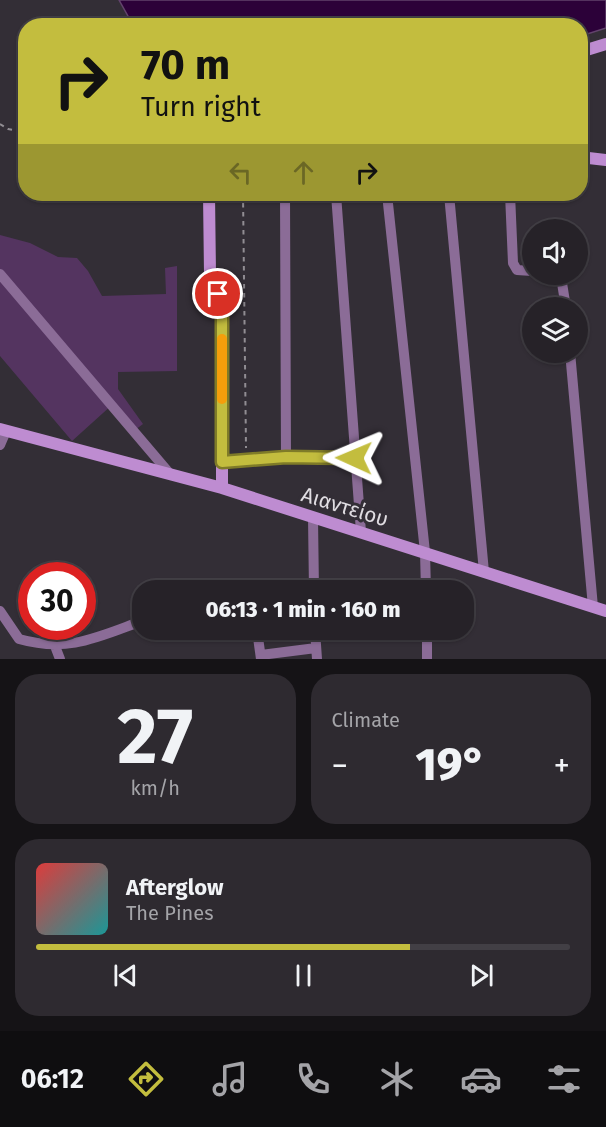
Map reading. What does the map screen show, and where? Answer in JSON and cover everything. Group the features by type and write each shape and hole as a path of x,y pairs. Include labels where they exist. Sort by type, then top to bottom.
{"main road":[{"path":"588,50 606,44"},
{"path":"588,158 606,160"},
{"path":"209,201 210,274 222,309 222,488"},
{"name":"Αιαντείου","path":"3,430 222,488 606,611"}],"street":[{"path":"285,201 286,457"},
{"path":"336,201 361,532"},
{"path":"388,201 425,552 426,580"},
{"path":"450,201 484,572"},
{"path":"510,201 513,263 517,270 522,270"},
{"path":"0,274 170,474"},
{"path":"571,363 593,607"},
{"path":"0,445 3,430"},
{"path":"222,462 286,457 354,458"},
{"path":"313,518 314,580"},
{"path":"0,611 19,639 55,646 82,643 132,625"},
{"path":"258,640 261,657 316,654"},
{"path":"427,640 427,659"},
{"path":"55,646 60,659"}],"path":[{"path":"0,124 8,129 18,131"},
{"path":"243,201 246,460"}],"shaded area":[{"path":"119,0 606,0 606,28 588,34 588,18 129,18"},
{"path":"0,235 30,243 58,257 77,258 88,271 102,296 166,294 165,268 177,266 177,371 118,372 118,389 143,424 135,430 113,404 72,441 0,356"}],"slow traffic":[{"path":"222,339 222,399"}],"route":[{"path":"218,294 222,309 222,462 286,457 354,458"}]}
